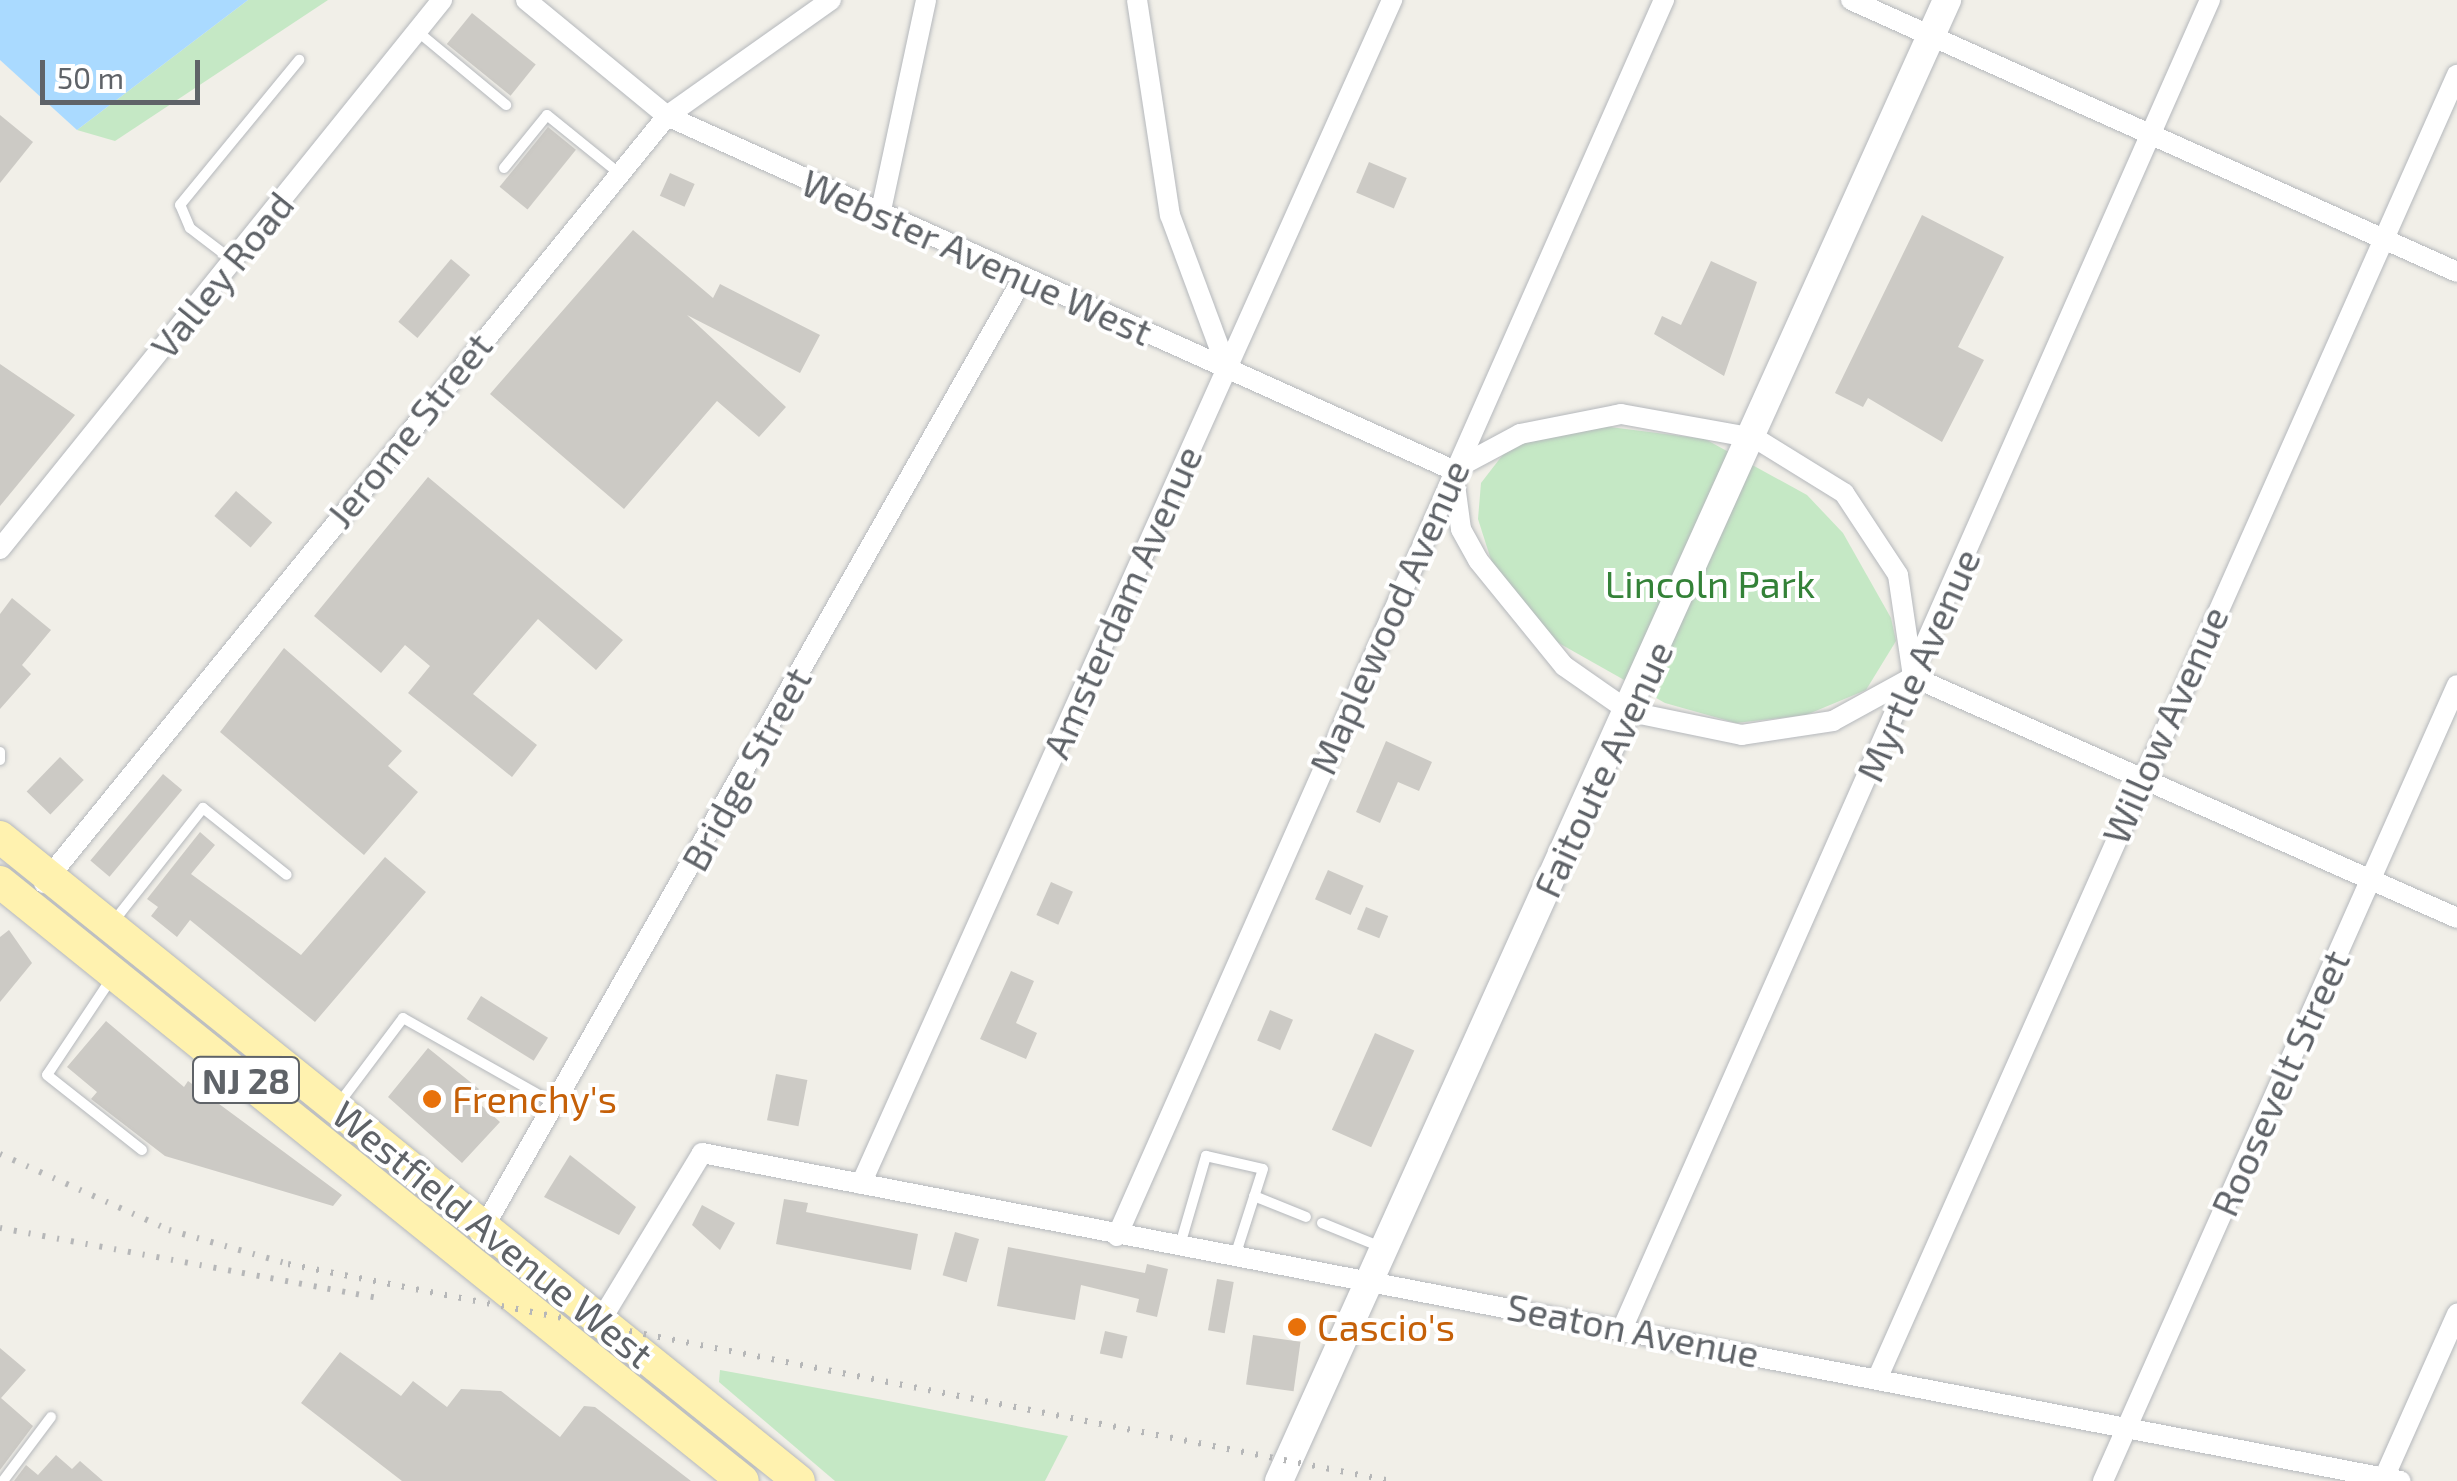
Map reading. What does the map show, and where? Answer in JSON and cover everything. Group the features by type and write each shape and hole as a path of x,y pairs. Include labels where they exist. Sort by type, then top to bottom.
{"main road":[{"name":"Westfield Avenue West","path":"0,837 799,1481"},
{"name":"Westfield Avenue West","path":"0,882 743,1481"}],"street":[{"name":"Valley Road","path":"0,549 442,0"},
{"name":"Webster Avenue West","path":"526,0 667,116 1454,470"},
{"name":"Jerome Street","path":"27,904 667,116 831,0"},
{"path":"880,215 926,0"},
{"path":"1137,0 1170,215 1228,368"},
{"name":"Amsterdam Avenue","path":"861,1184 1392,0"},
{"name":"Maplewood Avenue","path":"1117,1236 1664,0"},
{"path":"1851,0 2457,272"},
{"name":"Faitoute Avenue","path":"1278,1481 1755,438 1946,0"},
{"name":"Myrtle Avenue","path":"1623,1328 2210,0"},
{"name":"Willow Avenue","path":"1878,1377 2457,75"},
{"name":"Bridge Street","path":"464,1256 486,1227 557,1106 1023,278"},
{"path":"1656,415 1755,438 1825,476 1875,531 1906,598 1913,677 1862,710 1773,734 1712,734 1630,712 1564,666 1505,603 1461,529 1454,470 1520,434 1587,417 1656,415"},
{"path":"1913,677 2457,918"},
{"name":"Roosevelt Street","path":"2103,1481 2457,685"},
{"name":"Seaton Avenue","path":"601,1320 702,1153 1117,1236 1878,1377 2393,1480"},
{"path":"2393,1480 2457,1314"}],"lane":[{"path":"417,31 506,105"},
{"path":"233,261 190,228 180,205 299,60"},
{"path":"504,168 547,115 620,174"},
{"path":"0,752 0,760"},
{"path":"110,926 203,808 287,875"},
{"path":"114,974 47,1075 142,1150"},
{"path":"336,1107 403,1018 557,1106"},
{"path":"1179,1247 1206,1156 1263,1169 1235,1256"},
{"path":"1254,1196 1306,1217"},
{"path":"1322,1224 1383,1248"},
{"path":"3,1481 52,1417"}],"green space":[{"path":"248,0 328,0 115,141 77,130"},
{"name":"Lincoln Park","path":"1602,426 1705,439 1807,495 1843,533 1891,618 1896,641 1866,690 1806,715 1736,723 1665,703 1548,637 1492,563 1478,519 1481,483 1508,448 1541,432"},
{"path":"720,1370 1068,1436 1045,1481 835,1481 719,1382"}],"water":[{"path":"0,0 248,0 77,130 0,60"}],"building":[{"path":"472,13 536,65 511,96 447,44"},
{"path":"0,115 33,142 0,183"},
{"path":"548,127 576,150 528,209 500,187"},
{"path":"1369,162 1407,178 1394,208 1356,192"},
{"path":"670,173 695,184 684,207 660,196"},
{"path":"1922,215 2004,257 1958,347 1984,360 1942,442 1868,398 1863,407 1835,393"},
{"path":"633,230 713,298 720,284 820,335 800,373 687,315 786,407 759,437 717,401 624,509 490,394"},
{"path":"451,259 470,275 417,338 398,322"},
{"path":"1711,261 1757,282 1724,376 1654,334 1662,316 1681,325"},
{"path":"0,364 75,415 0,506"},
{"path":"428,477 623,640 596,670 538,619 473,694 537,745 512,777 408,693 430,666 405,645 381,673 314,616"},
{"path":"236,491 272,522 251,547 214,516"},
{"path":"12,598 51,630 22,665 31,674 0,709 0,614"},
{"path":"284,648 402,751 388,766 418,792 364,855 220,732"},
{"path":"1386,741 1432,762 1419,791 1398,782 1380,823 1356,812"},
{"path":"60,757 84,780 50,814 27,792"},
{"path":"163,774 182,790 110,877 90,861"},
{"path":"200,832 215,845 191,874 301,955 385,857 426,892 315,1022 190,920 177,937 151,916 158,907 147,899"},
{"path":"1328,870 1364,886 1351,915 1315,899"},
{"path":"1051,882 1073,892 1058,925 1036,915"},
{"path":"1366,907 1388,916 1379,938 1357,929"},
{"path":"9,930 32,963 0,1002 0,937"},
{"path":"1011,971 1034,981 1016,1023 1037,1033 1026,1059 980,1039"},
{"path":"481,996 548,1038 534,1061 467,1019"},
{"path":"1270,1010 1293,1020 1280,1050 1257,1040"},
{"path":"106,1021 184,1087 188,1081 342,1195 333,1206 165,1156 91,1099 97,1092 67,1067"},
{"path":"1375,1033 1414,1050 1371,1147 1332,1130"},
{"path":"428,1048 479,1089 472,1097 500,1122 462,1163 388,1097"},
{"path":"776,1074 807,1080 798,1126 767,1120"},
{"path":"570,1155 636,1207 619,1235 544,1197"},
{"path":"784,1199 808,1203 806,1212 918,1234 911,1270 776,1244"},
{"path":"702,1205 735,1223 720,1250 692,1225"},
{"path":"955,1232 979,1239 967,1282 943,1275"},
{"path":"1008,1247 1145,1273 1147,1264 1168,1269 1157,1317 1136,1312 1139,1299 1081,1285 1075,1320 997,1306"},
{"path":"1217,1279 1234,1282 1225,1333 1208,1330"},
{"path":"1105,1331 1127,1336 1122,1359 1100,1353"},
{"path":"1253,1335 1301,1342 1294,1391 1246,1385"},
{"path":"0,1348 26,1370 1,1398 33,1426 0,1470"},
{"path":"340,1352 401,1396 413,1381 447,1407 461,1389 501,1391 560,1437 584,1406 595,1407 691,1481 402,1481 301,1403"},
{"path":"56,1455 72,1469 80,1461 103,1481 14,1481 26,1465 38,1475"}],"railway":[{"path":"0,1154 169,1230 288,1264 1391,1481"},
{"path":"0,1228 379,1298"}],"place":[{"name":"Frenchy's","path":"432,1099"},
{"name":"Cascio's","path":"1297,1327"}]}
